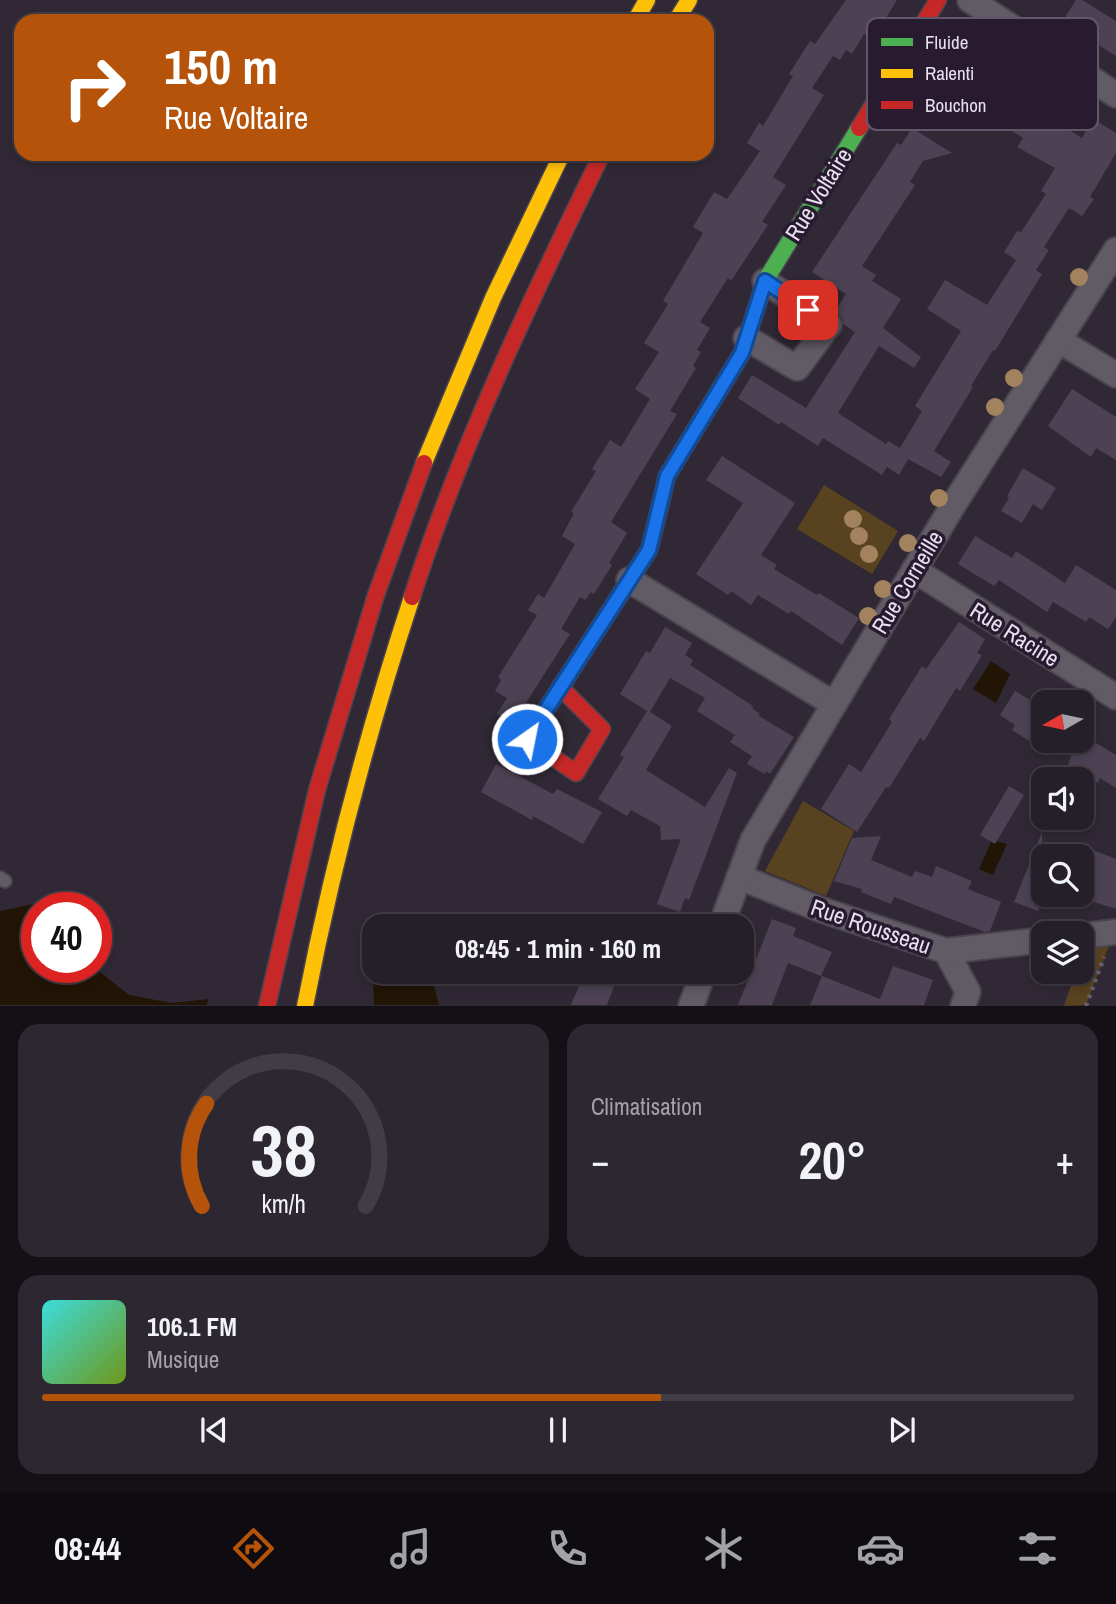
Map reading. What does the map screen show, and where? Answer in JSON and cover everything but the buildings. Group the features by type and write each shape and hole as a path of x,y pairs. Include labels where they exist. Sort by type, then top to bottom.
{"main road":[{"name":"Rue Voltaire","path":"927,18 938,0"},
{"name":"Rue Voltaire","path":"560,687 602,729 576,774 527,739 560,687 629,580 649,550 667,476 742,353 765,281 867,115"},
{"path":"267,1006 317,790 376,596 428,454 493,298 559,161"},
{"path":"304,1006 342,831 392,662 439,520 497,377 599,161"}],"street":[{"path":"970,0 998,18"},
{"path":"1098,83 1116,95"},
{"name":"Rue Corneille","path":"725,914 753,840 914,570 1116,250"},
{"path":"746,338 797,368 829,325 765,281"},
{"path":"1058,340 1116,375"},
{"name":"Rue Racine","path":"914,570 1116,697"},
{"path":"629,580 834,704"},
{"name":"Rue Rousseau","path":"739,877 822,910 946,951 966,999"},
{"path":"1094,935 1115,932"},
{"path":"946,951 1031,941"},
{"path":"966,999 986,947"},
{"path":"691,1006 699,984"}],"path":[{"path":"1086,1006 1115,932"}],"shaded area":[{"path":"824,485 898,531 872,574 797,529"},
{"path":"991,661 1010,674 996,703 973,689"},
{"path":"803,801 854,831 826,896 765,871"},
{"path":"992,840 1007,844 993,875 979,869"},
{"path":"21,907 21,983 112,982 129,995 172,1003 209,999 206,1005 0,1005 0,911"},
{"path":"1110,943 1086,1005 1064,1006 1072,984 1094,984 1094,945"},
{"path":"373,984 433,984 439,1005 374,1005"}],"traffic: fast":[{"path":"659,510 667,476 742,353 765,281 859,128"}],"traffic: slow":[{"path":"639,14 647,0"},
{"path":"680,14 689,0"},
{"path":"424,463 493,298 559,161"},
{"path":"305,1006 352,800 412,597"}],"traffic: jam":[{"path":"927,18 938,0"},
{"path":"859,128 867,115"},
{"path":"412,597 475,427 599,161"},
{"path":"267,1006 317,790 376,595 424,463"},
{"path":"560,687 602,729 576,773 527,739 649,550 659,510"}],"route":[{"path":"527,739 649,550 667,476 742,353 765,281 808,310"}]}
